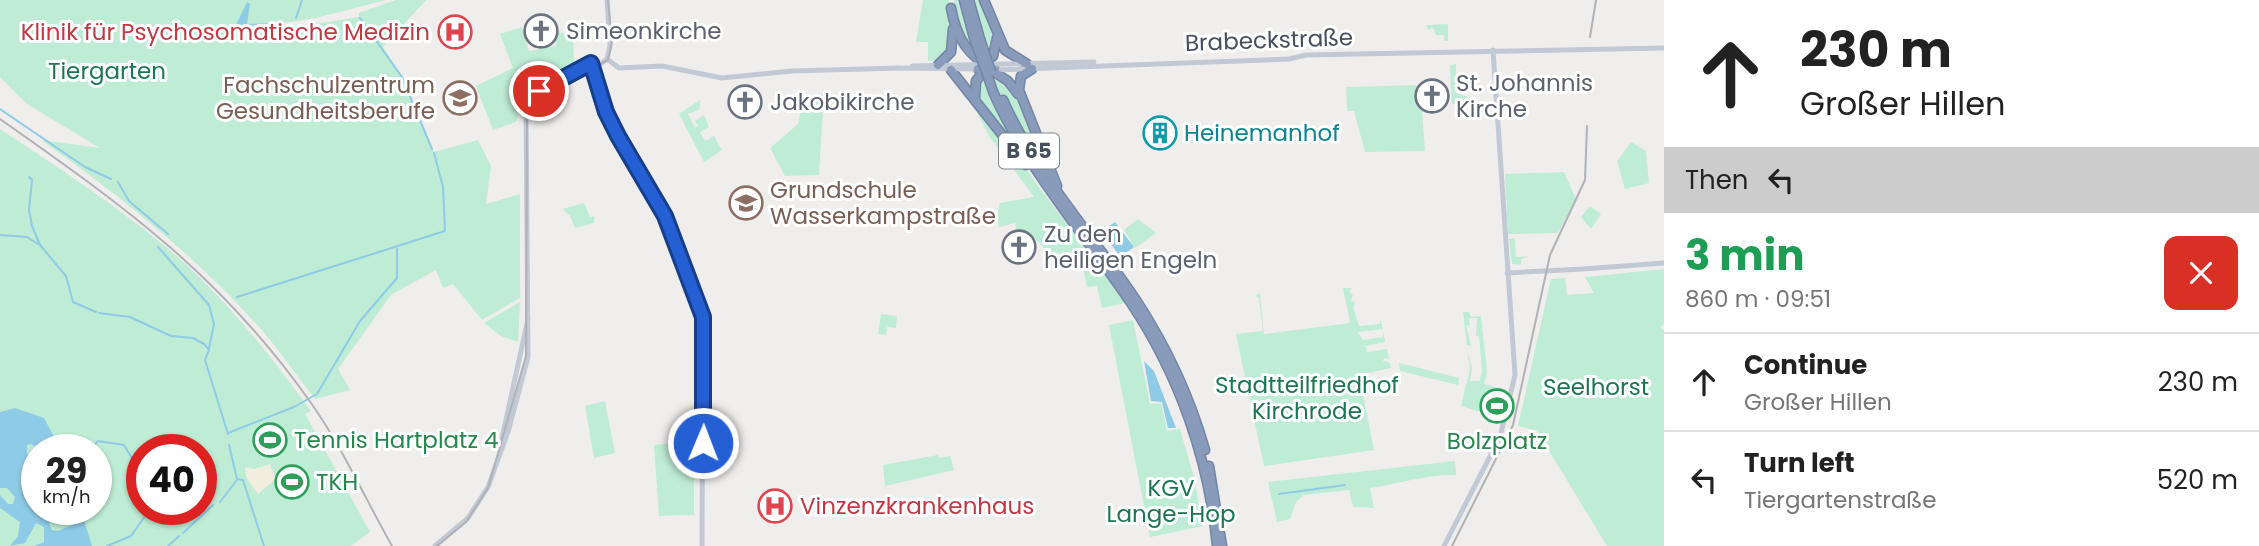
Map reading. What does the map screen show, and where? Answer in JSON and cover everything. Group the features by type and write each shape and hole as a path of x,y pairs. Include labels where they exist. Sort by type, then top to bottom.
{"highway":[{"name":"B 65","path":"964,0 997,94 1020,147 1050,194 1133,302"},
{"name":"B 65","path":"969,0 977,39"},
{"path":"984,0 996,32 1009,54 1029,66 1019,81 1024,102 1065,205"},
{"path":"933,67 953,48 951,4"},
{"path":"951,4 959,38 986,67 1007,81 1024,102"},
{"path":"975,98 975,85 997,46 996,32"},
{"path":"951,70 1050,194"},
{"name":"B 65","path":"997,94 1024,142 1133,302 1174,369 1198,428 1214,490 1222,546"},
{"name":"B 65","path":"1145,321 1171,375 1193,431 1207,481 1217,546"}],"main road":[{"path":"435,546 457,529 476,508 488,487 526,349 526,111 543,94 607,59 610,46 607,0"},
{"name":"Brabeckstraße","path":"607,59 620,68 662,66 723,78 785,71 1029,66 1495,50 1664,48"},
{"path":"1444,546 1487,465 1508,410 1515,369 1495,50"},
{"path":"594,66 603,103 618,136 665,216 704,321 702,546"},
{"name":"Brabeckstraße","path":"933,67 951,70 986,67"},
{"path":"1507,273 1664,263"}],"green space":[{"name":"Tiergarten","path":"0,0 386,0 320,17 237,31 245,35 359,17 359,13 396,0 426,0 383,47 402,77 434,152 478,140 491,166 486,204 520,194 520,298 482,320 453,284 443,288 436,270 391,295 338,369 350,390 315,399 258,326 201,268 123,201 41,140 100,148 27,104 0,77"},
{"path":"923,0 949,0 950,44 938,60 928,61 928,42 916,42"},
{"path":"954,0 960,0 967,31 981,30 974,0 982,0 995,37 988,58 966,42 958,27"},
{"path":"1448,24 1448,41 1444,41 1444,35 1436,35 1433,28 1428,30 1426,25"},
{"path":"522,27 529,51 556,46 555,32 573,35 574,65 554,75 530,94 516,122 493,130 476,86 513,68 500,34"},
{"path":"1456,64 1456,93 1468,97 1468,105 1452,104 1450,65"},
{"path":"996,75 1016,94 1052,181 1004,95 993,101 1029,165 977,95 981,76"},
{"path":"962,84 1126,303 1102,308 1097,286 1087,287 1080,254 1053,260 1051,248 1045,249 1031,234 1018,236 1015,223 999,227 997,216 1000,203 1034,197 989,136"},
{"path":"1420,85 1425,151 1365,152 1354,111 1347,111 1346,87"},
{"path":"824,94 819,175 785,176 770,148 798,124 804,95"},
{"path":"700,100 700,109 688,114 695,128 698,126 695,121 704,115 709,127 700,132 705,141 714,136 722,150 704,162 679,114"},
{"path":"0,129 85,186 166,247 206,284 261,346 311,411 305,414 370,532 351,546 0,546"},
{"path":"1631,142 1646,151 1649,183 1625,189 1617,161"},
{"path":"1564,172 1576,199 1558,233 1508,234 1505,174"},
{"path":"584,203 590,217 594,216 594,223 575,228 570,216 563,209"},
{"path":"1590,206 1601,214 1591,229 1581,217"},
{"path":"1138,219 1156,233 1135,248 1124,230"},
{"path":"1515,238 1516,257 1529,256 1521,259 1521,265 1512,264 1509,239"},
{"name":"Seelhorst","path":"1664,269 1664,324 1660,327 1664,330 1664,546 1607,546 1537,431 1518,426 1551,279 1565,278 1567,295 1594,293 1585,277"},
{"name":"Stadtteilfriedhof Kirchrode","path":"1343,288 1352,288 1349,292 1353,295 1351,300 1355,303 1353,307 1359,326 1380,324 1380,318 1383,329 1358,332 1363,340 1383,337 1383,331 1385,342 1361,347 1366,347 1367,352 1387,349 1389,359 1384,358 1383,361 1389,362 1391,368 1359,375 1374,450 1264,466 1236,334 1263,331 1259,298 1255,295 1260,294 1264,334 1350,323"},
{"path":"520,302 518,342 501,336 484,323"},
{"path":"1463,312 1469,312 1471,317 1481,316 1487,372 1484,384 1507,390 1500,418 1461,406 1470,369 1467,350 1472,368 1470,381 1480,381 1482,370 1479,336 1476,336 1477,318 1469,318 1470,325 1466,326 1471,345 1467,346"},
{"path":"881,314 897,316 896,328 887,327 886,335 878,334"},
{"name":"KGV Lange-Hop","path":"1133,320 1150,404 1161,403 1167,431 1180,429 1194,477 1203,526 1150,537 1109,325"},
{"path":"1399,363 1459,378 1458,385 1400,371"},
{"path":"605,401 615,453 594,458 585,406"},
{"path":"694,441 694,515 659,516 654,445"},
{"path":"938,455 939,458 950,456 954,470 885,486 883,465"},
{"path":"1455,461 1456,475 1370,488 1374,508 1353,507 1349,490 1303,495 1296,502 1290,519 1277,522 1268,482"}],"sand":[{"path":"270,464 276,479 258,494 246,477 245,467 255,469"}],"water":[{"path":"247,2 250,4 247,24 279,23 235,27"},
{"path":"1115,222 1134,247 1120,257 1102,231"},
{"path":"1144,361 1154,371 1176,428 1168,428 1162,402 1151,401"},
{"path":"15,408 44,418 52,434 21,434 21,525 35,525 25,543 10,546 18,536 20,522 0,508 0,495 8,504 13,504 15,497 7,488 0,488 0,412"},
{"path":"40,525 50,525 52,530 58,531 72,525 86,525 92,546 34,546 44,542 44,527"}],"waterway":[{"path":"296,18 302,0"},
{"path":"360,18 402,77 432,149"},
{"path":"0,109 85,167 111,179"},
{"path":"237,297 445,231 443,187 434,153"},
{"path":"29,177 32,180 29,210 40,245 66,276 73,302 96,312"},
{"path":"118,182 129,201 168,234"},
{"path":"0,235 27,237 38,244"},
{"path":"158,247 209,305 214,324 209,348"},
{"path":"228,433 294,407 317,394 360,321 397,278 397,249"},
{"path":"99,313 130,317 171,336 193,338 204,344 209,350 205,360 228,434"},
{"path":"112,443 124,445 126,448"},
{"path":"229,445 237,479 243,480 264,546"},
{"path":"220,502 237,480"},
{"path":"1279,494 1345,485"},
{"path":"107,546 131,536 139,525"},
{"path":"183,533 192,525"},
{"path":"168,546 179,536"}],"tram line":[{"path":"437,546 466,522 488,488 526,356 527,113 538,97 608,60 612,42 608,0"},
{"path":"1590,37 1596,0"},
{"path":"1452,546 1513,425 1550,255 1585,180 1587,126"}],"railway":[{"path":"0,119 88,182 169,246 242,317 311,403 343,455 392,546"}],"place":[{"name":"Simeonkirche","path":"541,31"},
{"name":"Klinik für Psychosomatische Medizin","path":"455,32"},
{"name":"St. Johannis Kirche","path":"1432,96"},
{"name":"Fachschulzentrum Gesundheitsberufe","path":"460,98"},
{"name":"Jakobikirche","path":"745,102"},
{"name":"Heinemanhof","path":"1160,133"},
{"name":"Grundschule Wasserkampstraße","path":"746,203"},
{"name":"Zu den heiligen Engeln","path":"1019,247"},
{"name":"Bolzplatz","path":"1497,406"},
{"name":"Tennis Hartplatz 4","path":"270,440"},
{"name":"TKH","path":"292,482"},
{"name":"Vinzenzkrankenhaus","path":"775,506"}],"route":[{"path":"539,91 591,63 606,112 632,164 665,216 703,317 703,443"}]}
